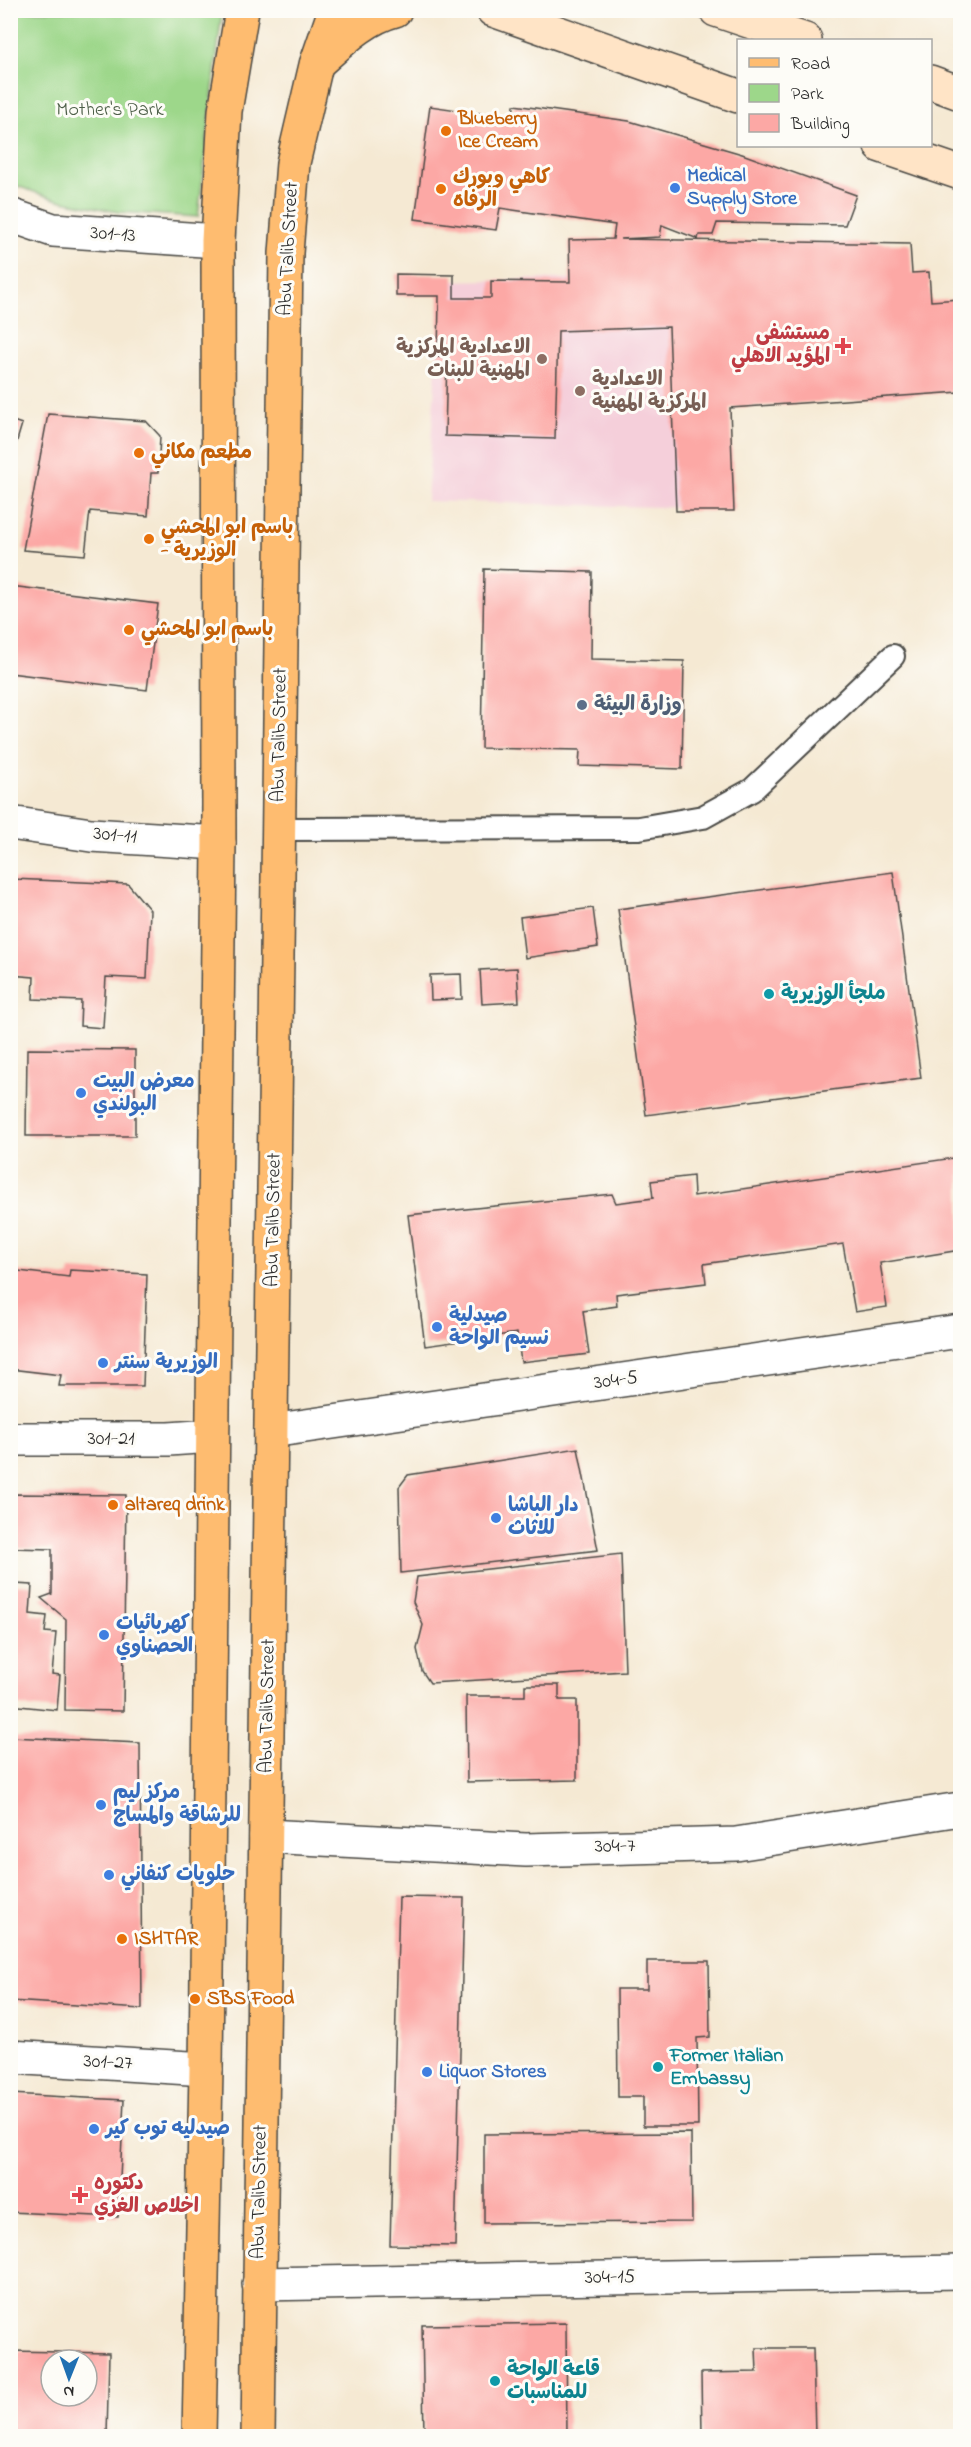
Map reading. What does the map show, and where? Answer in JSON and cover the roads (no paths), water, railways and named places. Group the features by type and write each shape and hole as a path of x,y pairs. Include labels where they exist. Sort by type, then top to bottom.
{"main road":[{"path":"199,2436 206,2068 219,843 218,241 225,111 242,10"},
{"name":"Abu Talib Street","path":"258,2436 286,253 293,163 316,65 335,10"},
{"path":"316,65 343,40 367,23 395,10"}],"street":[{"path":"493,10 737,96"},
{"path":"716,10 802,39"},
{"path":"932,83 960,93"},
{"path":"884,147 960,173"},
{"name":"301-13","path":"10,215 53,230 218,241"},
{"name":"301-11","path":"10,823 91,835 219,843"},
{"name":"304-5","path":"271,1431 960,1331"},
{"name":"301-21","path":"10,1439 169,1439 212,1436"},
{"name":"304-7","path":"267,1836 526,1850 736,1844 960,1809"},
{"name":"301-27","path":"10,2057 206,2068"},
{"name":"304-15","path":"259,2284 960,2272"}],"lane":[{"path":"279,829 639,828 703,817 752,790 893,656"}],"place":[{"name":"Blueberry Ice Cream","path":"446,131"},
{"name":"Medical Supply Store","path":"675,188"},
{"name":"كاهي وبورك الرفاه","path":"441,189"},
{"name":"مستشفى المؤيد الاهلي","path":"843,346"},
{"name":"الاعدادية المركزية المهنية للبنات","path":"542,359"},
{"name":"الاعدادية المركزية المهنية","path":"580,391"},
{"name":"مطعم مكاني","path":"139,453"},
{"name":"باسم ابو المحشي - الوزيرية","path":"149,539"},
{"name":"باسم ابو المحشي","path":"129,630"},
{"name":"وزارة البيئة","path":"582,705"},
{"name":"ملجأ الوزيرية","path":"769,994"},
{"name":"معرض البيت البولندي","path":"81,1093"},
{"name":"صيدلية نسيم الواحة","path":"437,1327"},
{"name":"الوزيرية سنتر","path":"103,1363"},
{"name":"altareq drink","path":"113,1505"},
{"name":"دار الباشا للاثاث","path":"496,1518"},
{"name":"كهربائيات الحصناوي","path":"104,1635"},
{"name":"مركز ليم للرشاقة والمساج","path":"101,1805"},
{"name":"حلويات كنفاني","path":"109,1875"},
{"name":"ISHTAR","path":"122,1939"},
{"name":"SBS Food","path":"195,1999"},
{"name":"Former Italian Embassy","path":"658,2067"},
{"name":"Liquor Stores","path":"427,2072"},
{"name":"صيدليه توب كير","path":"94,2129"},
{"name":"دكتوره اخلاص الغزي","path":"80,2195"},
{"name":"قاعة الواحة للمناسبات","path":"495,2381"}],"park label":[{"name":"Mother's Park","path":"110,110"}]}
